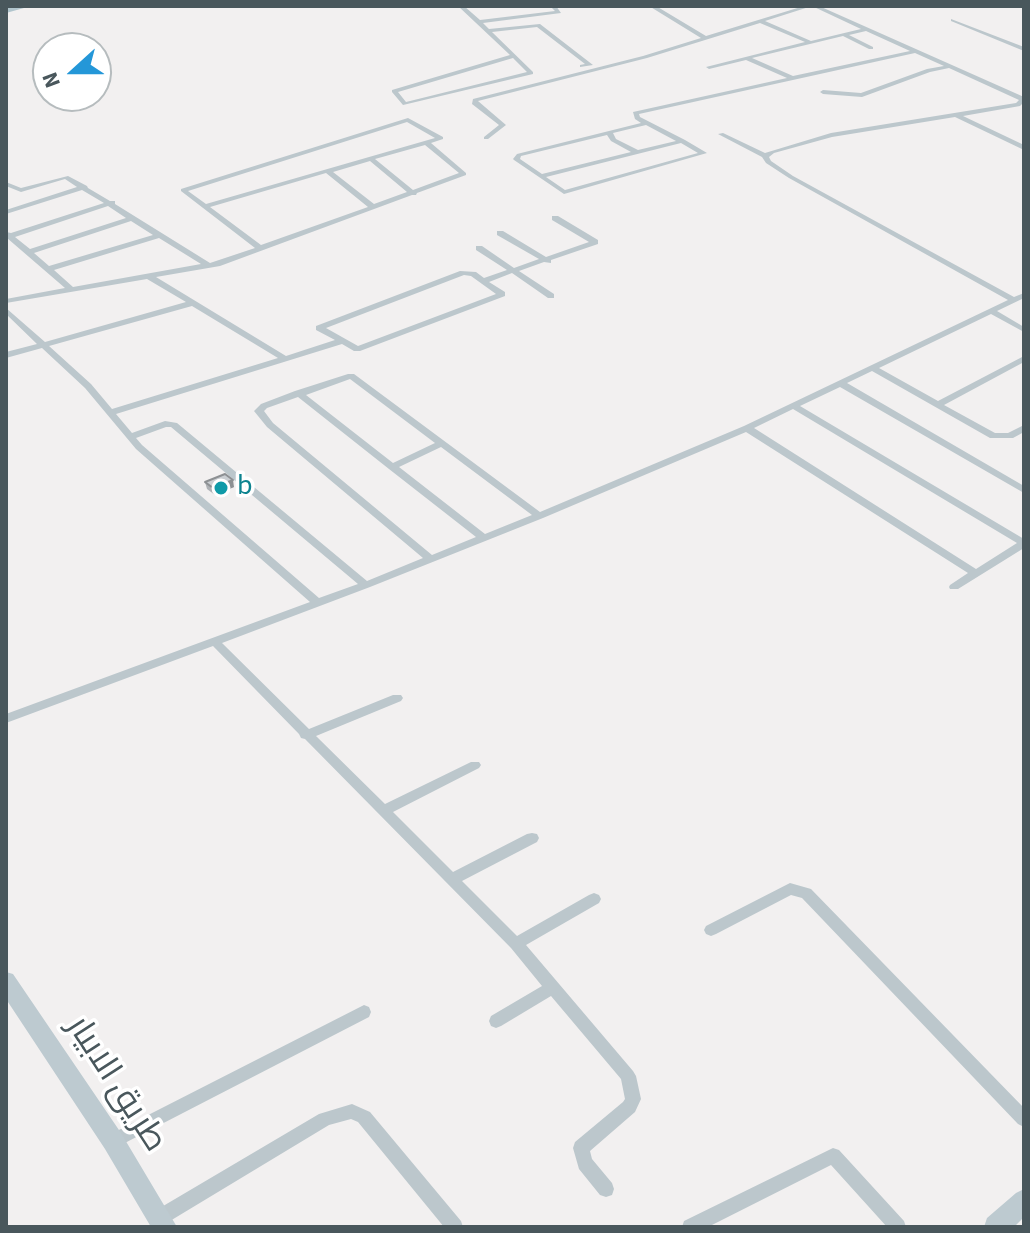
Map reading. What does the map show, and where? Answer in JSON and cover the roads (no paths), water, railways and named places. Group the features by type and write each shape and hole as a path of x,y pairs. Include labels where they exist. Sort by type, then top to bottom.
{"main road":[{"path":"6,10 21,6"},
{"name":"طريق الابيار","path":"8,990 113,1141 162,1223"},
{"path":"996,1227 1024,1201"}],"street":[{"path":"462,7 477,6"},
{"path":"479,22 559,12 553,6"},
{"path":"652,6 705,38"},
{"path":"486,138 503,125 474,103 475,100 645,57 809,6"},
{"path":"765,156 831,135 1018,105 1023,99 815,6"},
{"path":"462,7 479,22 514,56 531,73 405,104 394,92 514,56"},
{"path":"953,20 1024,49"},
{"path":"760,21 810,42"},
{"path":"488,31 538,25 590,65 582,66"},
{"path":"709,67 866,29"},
{"path":"843,34 871,48"},
{"path":"647,123 516,157 564,192 617,178 703,154 635,113 916,51"},
{"path":"747,58 793,78"},
{"path":"823,92 862,95 929,70 952,67"},
{"path":"956,114 1024,148"},
{"path":"206,206 441,138 408,120 183,190 261,249"},
{"path":"609,132 613,140 638,153"},
{"path":"721,134 765,156 791,177 1019,298"},
{"path":"541,176 683,141"},
{"path":"6,301 209,266 464,174 428,144"},
{"path":"372,160 414,194"},
{"path":"602,162 617,178"},
{"path":"329,172 374,208"},
{"path":"7,186 21,190 66,177 209,266"},
{"path":"6,212 85,187"},
{"path":"8,234 112,203"},
{"path":"29,252 133,218"},
{"path":"483,281 548,261 595,242 555,218"},
{"path":"500,233 548,261"},
{"path":"8,234 71,289"},
{"path":"48,269 160,235"},
{"path":"479,248 551,296"},
{"path":"463,273 472,273 502,294 357,349 339,342 321,331 319,326 463,273"},
{"path":"150,277 285,359"},
{"path":"6,719 366,585 539,516 747,428 1019,298"},
{"path":"6,355 193,303"},
{"path":"6,310 88,386 129,437 318,603"},
{"path":"993,312 1024,330"},
{"path":"110,413 339,342"},
{"path":"937,405 1024,359"},
{"path":"872,368 998,438 1024,428"},
{"path":"430,559 260,416 259,411 264,406 298,393 351,376 539,516"},
{"path":"840,383 1024,490"},
{"path":"298,393 484,538"},
{"path":"794,406 1024,543 954,587"},
{"path":"129,437 165,424 174,425 366,585"},
{"path":"747,428 975,573"},
{"path":"392,467 442,443"},
{"path":"214,641 516,944 628,1076 633,1087 629,1107 581,1148 585,1163 606,1189"},
{"path":"305,735 397,698"},
{"path":"385,810 475,765"},
{"path":"453,879 532,838"},
{"path":"711,930 790,889 806,893 1024,1119"},
{"path":"516,944 594,899"},
{"path":"496,1021 553,987"},
{"path":"113,1141 364,1012"},
{"path":"162,1223 325,1119 352,1111 364,1117 455,1227"},
{"path":"690,1227 833,1156 898,1227"}],"place":[{"name":"b","path":"221,488"}]}
